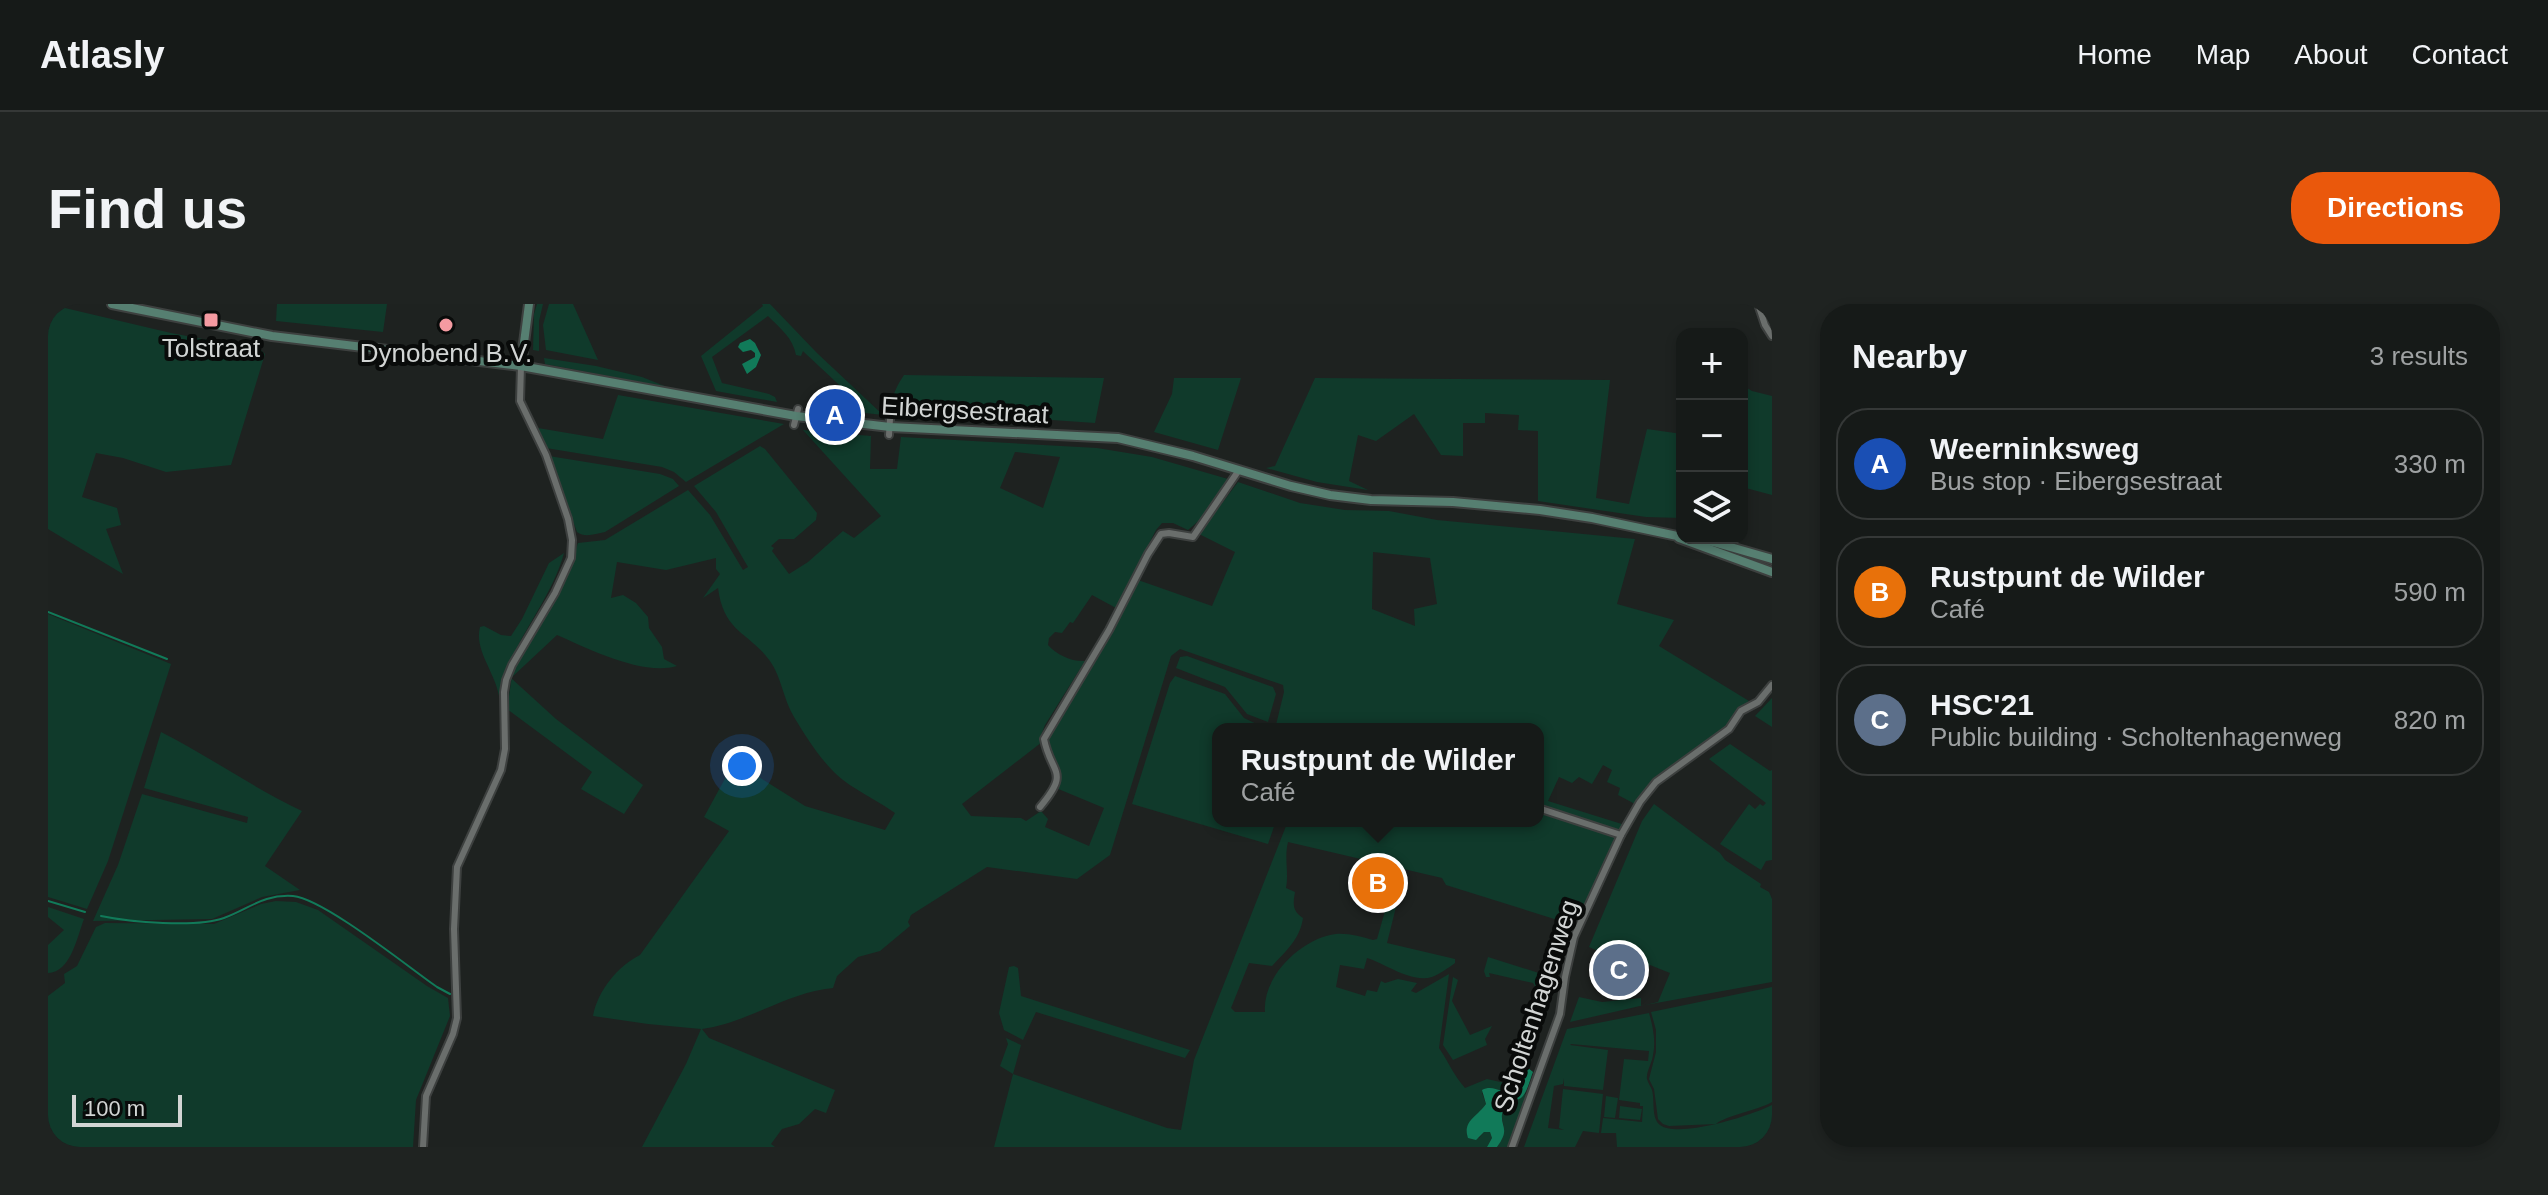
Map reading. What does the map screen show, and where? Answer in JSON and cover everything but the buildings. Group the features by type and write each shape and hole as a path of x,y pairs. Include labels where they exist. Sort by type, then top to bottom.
{"main road":[{"name":"Eibergsestraat","path":"112,304 276,337 521,366 889,431 1118,438 1330,495 1540,510 1676,536"},
{"path":"521,366 529,304"},
{"name":"Eibergsestraat","path":"1671,535 1749,561 1772,572"},
{"name":"Eibergsestraat","path":"1720,544 1772,559"}],"street":[{"path":"1758,304 1772,336"},
{"path":"423,1147 426,1096 457,1018 454,929 457,867 501,770 505,749 506,680 571,558 568,519 546,455 520,401 521,366"},
{"path":"887,410 889,431"},
{"path":"1040,807 1056,784 1058,773 1044,739 1109,630 1148,554 1161,534 1193,537 1239,470"},
{"name":"Scholtenhagenweg","path":"1512,1147 1560,1014 1574,937 1621,835 1656,782 1729,729 1741,711 1758,702 1772,685"},
{"path":"1544,810 1621,835"}],"shaded area":[{"path":"48,304 261,350 265,354 231,465 166,472 96,453 82,497 117,508 121,525 106,529 123,574 48,529"},
{"path":"277,304 387,304 383,332 276,321"},
{"path":"537,304 543,304 539,321 539,351 533,350"},
{"path":"549,304 573,304 598,360 546,350 543,325"},
{"path":"762,304 770,304 883,415 865,413 865,409 803,351 801,356 796,355 789,338 768,316 712,357 722,383 769,394 777,402 716,391 701,356"},
{"path":"750,339 761,355 756,367 747,374 742,364 755,357 755,353 751,350 743,352 738,347"},
{"path":"544,358 596,366 642,377 667,387 545,364"},
{"path":"904,375 1104,378 1095,423 894,416 892,400"},
{"path":"1174,378 1241,378 1218,450 1154,432 1172,394"},
{"path":"1315,378 1610,380 1596,498 1629,504 1647,429 1676,433 1676,518 1646,517 1538,501 1538,431 1518,430 1519,415 1485,413 1485,423 1463,423 1463,456 1441,455 1414,414 1376,441 1358,435 1349,481 1368,490 1317,482 1266,468 1275,466"},
{"path":"1748,389 1772,396 1772,495 1748,489"},
{"path":"618,395 784,424 686,482 662,467 546,448 538,428 603,439"},
{"path":"803,430 871,436 870,469 897,469 901,437 1097,448 1152,457 1228,479 1211,507 1188,530 1173,523 1162,523 1116,608 1092,595 1073,623 1070,622 1062,633 1055,632 1049,638 1048,645 1056,652 1070,659 1085,661 1045,725 1040,738 1042,742 962,804 971,816 1021,818 1026,821 1041,811 1048,819 1045,827 1089,846 1104,808 1056,788 1060,773 1050,750 1048,735 1112,630 1138,580 1212,606 1235,552 1199,534 1238,482 1300,503 1345,510 1389,511 1437,520 1635,539 1617,604 1674,620 1659,646 1749,701 1738,709 1727,726 1652,780 1635,804 1618,795 1620,788 1607,782 1612,770 1603,765 1592,784 1579,777 1572,783 1559,777 1548,801 1625,825 1619,831 1544,808 1544,723 1276,723 1283,685 1180,649 1171,656 1110,855 1077,879 987,867 911,915 910,926 880,951 858,957 837,976 833,988 800,995 735,1021 702,1029 709,1038 835,1090 826,1113 815,1109 799,1124 782,1129 771,1144 775,1147 642,1147 701,1029 593,1016 599,997 610,980 640,955 729,831 704,817 733,764 743,767 805,806 885,830 895,813 844,781 827,765 794,717 770,661 731,623 721,603 718,588 703,598 720,574 716,569 716,558 666,570 617,562 611,598 623,595 636,603 648,617 649,628 662,647 664,659 677,666 648,667 600,654 557,635 512,677 578,543 605,540 688,490 710,515 743,570 748,567 716,512 694,486 760,446 817,513 816,520 794,539 779,539 771,546 789,574 808,562 843,531 854,538 881,516","holes":["1015,452 1060,457 1043,508 1000,488","1373,552 1430,558 1437,604 1414,609 1415,626 1372,609"]},
{"path":"549,456 660,474 673,479 679,486 605,532 583,535 577,532"},
{"path":"564,553 558,572 512,658 499,696 482,653 480,627 511,636 549,563"},
{"path":"48,614 171,664 108,861 87,909 48,897"},
{"path":"1187,656 1273,687 1276,694 1268,722 1247,714 1225,687 1176,668 1180,657"},
{"path":"1175,676 1225,694 1244,718 1254,723 1212,723 1212,827 1274,827 1268,844 1132,804 1170,683"},
{"path":"512,679 556,719 643,785 624,814 581,789 592,772 507,709"},
{"path":"1772,698 1772,727 1755,716"},
{"path":"161,732 302,811 265,866 300,890 262,897 212,919 93,921 118,865 142,794 247,823 248,817 144,788"},
{"path":"1730,744 1772,770 1772,860 1766,861 1761,870 1720,844 1749,804 1755,809 1766,803 1709,759"},
{"path":"1654,804 1769,892 1772,899 1772,982 1644,1005 1658,1002 1670,973 1650,965 1646,972 1589,947 1642,821"},
{"path":"1544,815 1617,837 1583,928 1446,885 1442,878 1288,842 1286,888 1295,892 1294,907 1303,918 1299,932 1272,966 1249,963 1231,1008 1235,1012 1265,1012 1270,985 1277,973 1310,943 1336,934 1377,939 1387,904 1366,898 1367,892 1388,897 1391,885 1401,887 1387,943 1455,959 1455,963 1435,976 1424,978 1407,975 1367,958 1364,969 1340,965 1336,987 1365,996 1367,990 1377,992 1381,981 1385,983 1398,979 1417,983 1411,991 1416,993 1449,974 1439,1048 1458,1079 1465,1088 1487,1079 1523,1087 1521,1092 1513,1095 1497,1089 1482,1093 1486,1104 1470,1122 1467,1136 1479,1138 1484,1132 1490,1132 1492,1138 1487,1147 994,1147 1013,1074 1167,1128 1181,1130 1194,1060 1286,827 1544,827"},
{"path":"296,902 318,910 448,998 450,1016 416,1100 413,1147 48,1147 48,996 65,983 64,974 77,966 96,927 105,923 214,924 261,904"},
{"path":"48,907 84,919 68,960 56,971 48,973 48,945 64,930 48,917"},
{"path":"1488,957 1542,974 1536,988 1533,983 1489,973 1490,977 1486,977 1484,971"},
{"path":"1009,967 1018,968 1021,996 1190,1050 1185,1058 1036,1012 1023,1040 1004,1030 999,1013"},
{"path":"1453,977 1458,980 1452,1001 1470,1035 1492,1026 1485,1039 1487,1045 1453,1060 1443,1045"},
{"path":"1772,987 1772,1102 1716,1124 1663,1124 1658,1119 1654,1089 1649,1079 1656,1052 1656,1030 1651,1012"},
{"path":"1579,997 1602,1002 1641,998 1641,1006 1570,1022"},
{"path":"1649,1013 1654,1044 1647,1079 1657,1122 1669,1129 1698,1127 1772,1105 1772,1147 1617,1147 1616,1133 1601,1133 1603,1118 1642,1122 1643,1106 1640,1103 1619,1100 1624,1059 1648,1061 1649,1051 1571,1044 1608,1050 1603,1090 1564,1086 1564,1078 1563,1084 1554,1086 1548,1128 1564,1130 1559,1128 1563,1089 1603,1094 1599,1133 1583,1131 1575,1147 1524,1147 1567,1029"},
{"path":"1006,1038 1021,1045 1013,1074 1000,1066 1008,1044"},
{"path":"1528,1068 1533,1072 1525,1094 1503,1110 1504,1135 1497,1147 1487,1147 1492,1138 1490,1132 1484,1132 1476,1140 1468,1138 1469,1123 1486,1104 1482,1090 1491,1088 1519,1093 1523,1086 1512,1077 1511,1071 1523,1073"},
{"path":"1528,1094 1527,1099 1510,1147 1497,1147 1504,1129 1503,1109"},
{"path":"1606,1096 1618,1098 1615,1118 1604,1117"},
{"path":"1620,1106 1642,1109 1640,1120 1619,1118"}],"waterway":[{"path":"48,612 167,659"},
{"path":"101,916 145,922 197,923 224,918 273,897 293,896 307,900 344,921 450,994"},
{"path":"48,901 85,912"}],"place":[{"name":"Tolstraat","path":"211,320"},
{"name":"Dynobend B.V.","path":"446,325"},
{"name":"Weerninksweg","path":"835,415"},
{"name":"Rustpunt de Wilder","path":"1378,883"},
{"name":"HSC'21","path":"1619,970"}]}
